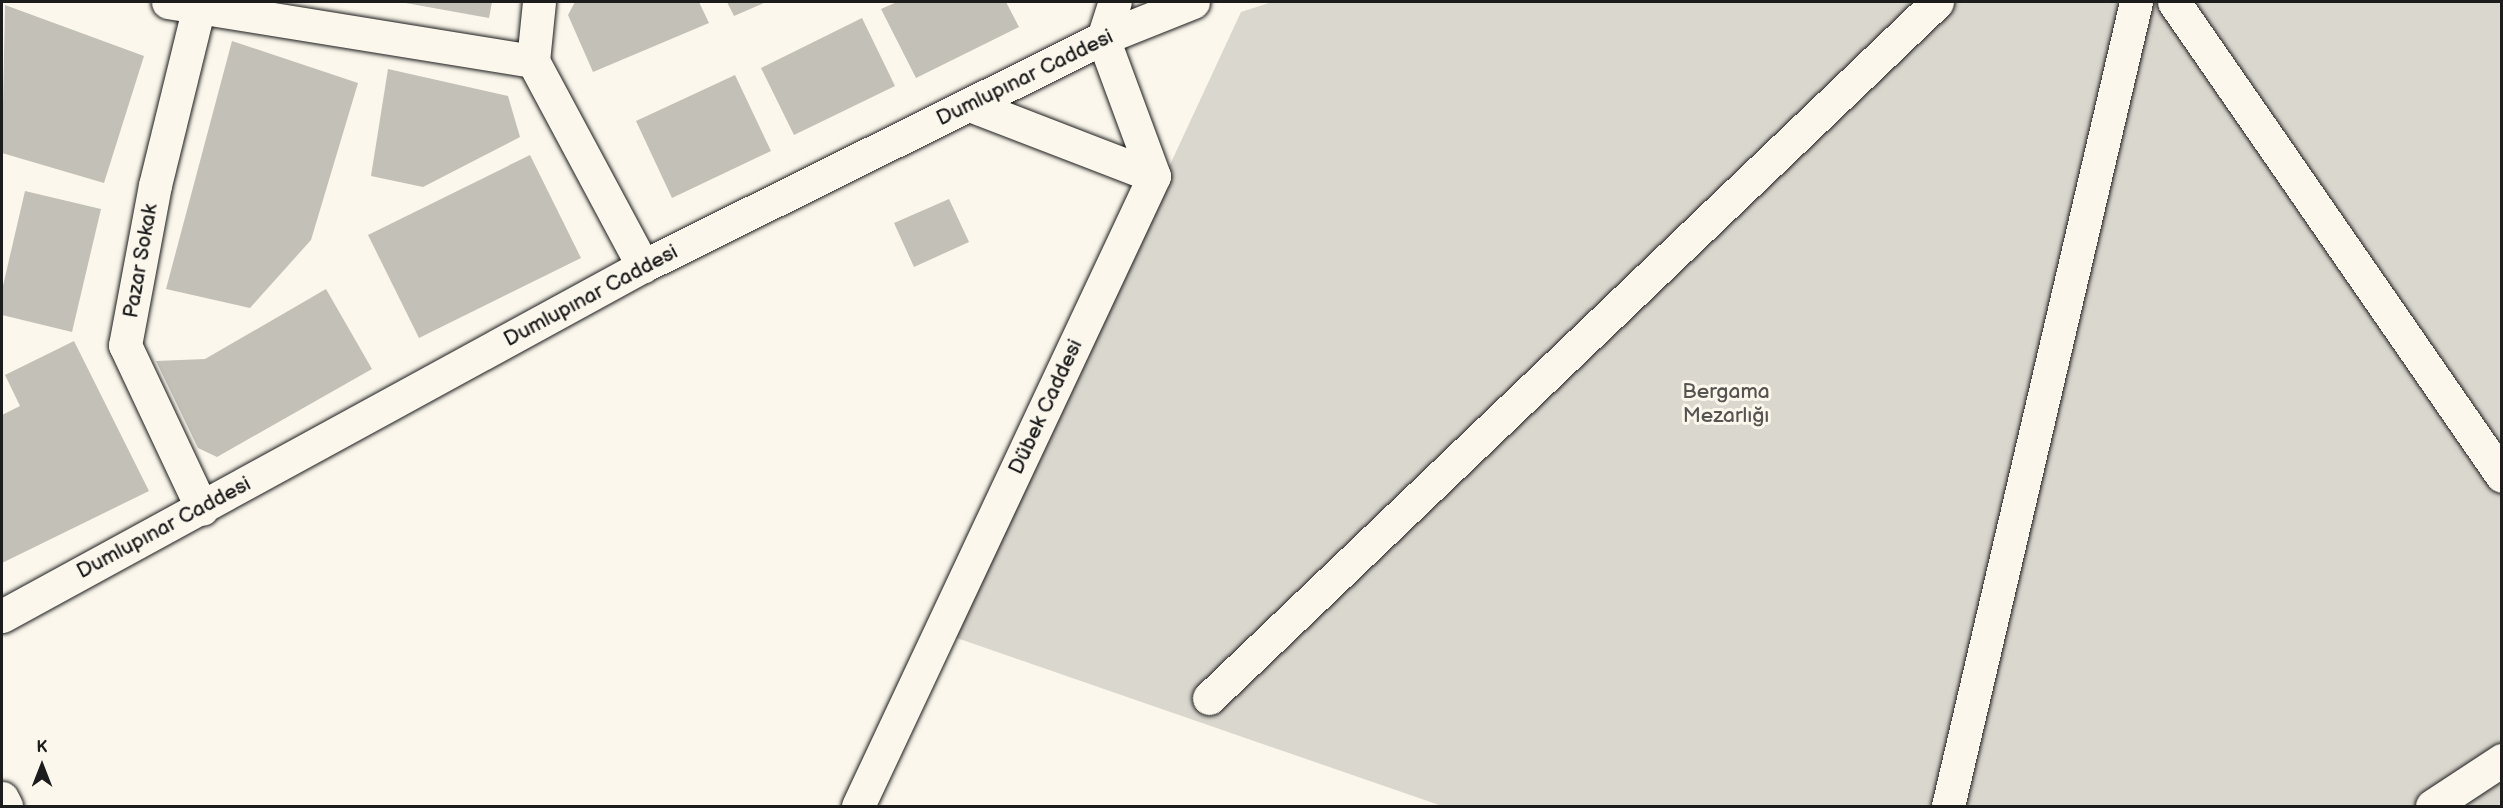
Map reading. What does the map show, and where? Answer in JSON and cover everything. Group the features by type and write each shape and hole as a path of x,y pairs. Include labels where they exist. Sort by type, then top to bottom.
{"street":[{"path":"538,2 533,61 643,266"},
{"path":"1115,2 1103,38 1154,176"},
{"name":"Dumlupınar Caddesi","path":"2,616 202,509 643,266 1103,38 1193,2"},
{"path":"1209,698 1937,2"},
{"path":"1947,807 2136,2"},
{"path":"2174,2 2502,476"},
{"path":"189,4 533,61"},
{"name":"Pazar Sokak","path":"189,4 125,345 202,509"},
{"path":"970,105 1154,176"},
{"name":"Dübek Caddesi","path":"858,807 1154,176"},
{"path":"2432,807 2502,760"},
{"path":"2,798 6,807"}],"green space":[{"name":"Bergama Mezarlığı","path":"1272,2 2501,2 2501,806 1442,806 951,636 1241,12"}],"building":[{"path":"400,2 492,2 489,18"},
{"path":"575,2 699,2 709,23 593,72 568,15"},
{"path":"727,2 766,2 734,16"},
{"path":"897,2 1006,2 1019,27 916,78 881,9"},
{"path":"5,5 144,56 104,183 2,153"},
{"path":"862,18 895,86 794,135 761,68"},
{"path":"232,41 358,83 311,240 250,308 166,289"},
{"path":"388,69 508,96 520,137 423,187 371,176"},
{"path":"735,75 771,151 672,198 636,121"},
{"path":"530,155 581,258 419,338 368,235"},
{"path":"25,191 101,209 72,332 2,315 2,290"},
{"path":"949,199 969,242 914,267 894,223"},
{"path":"326,289 372,369 217,457 198,448 156,361 205,359"},
{"path":"74,341 149,491 2,563 2,415 20,406 5,375"}]}
